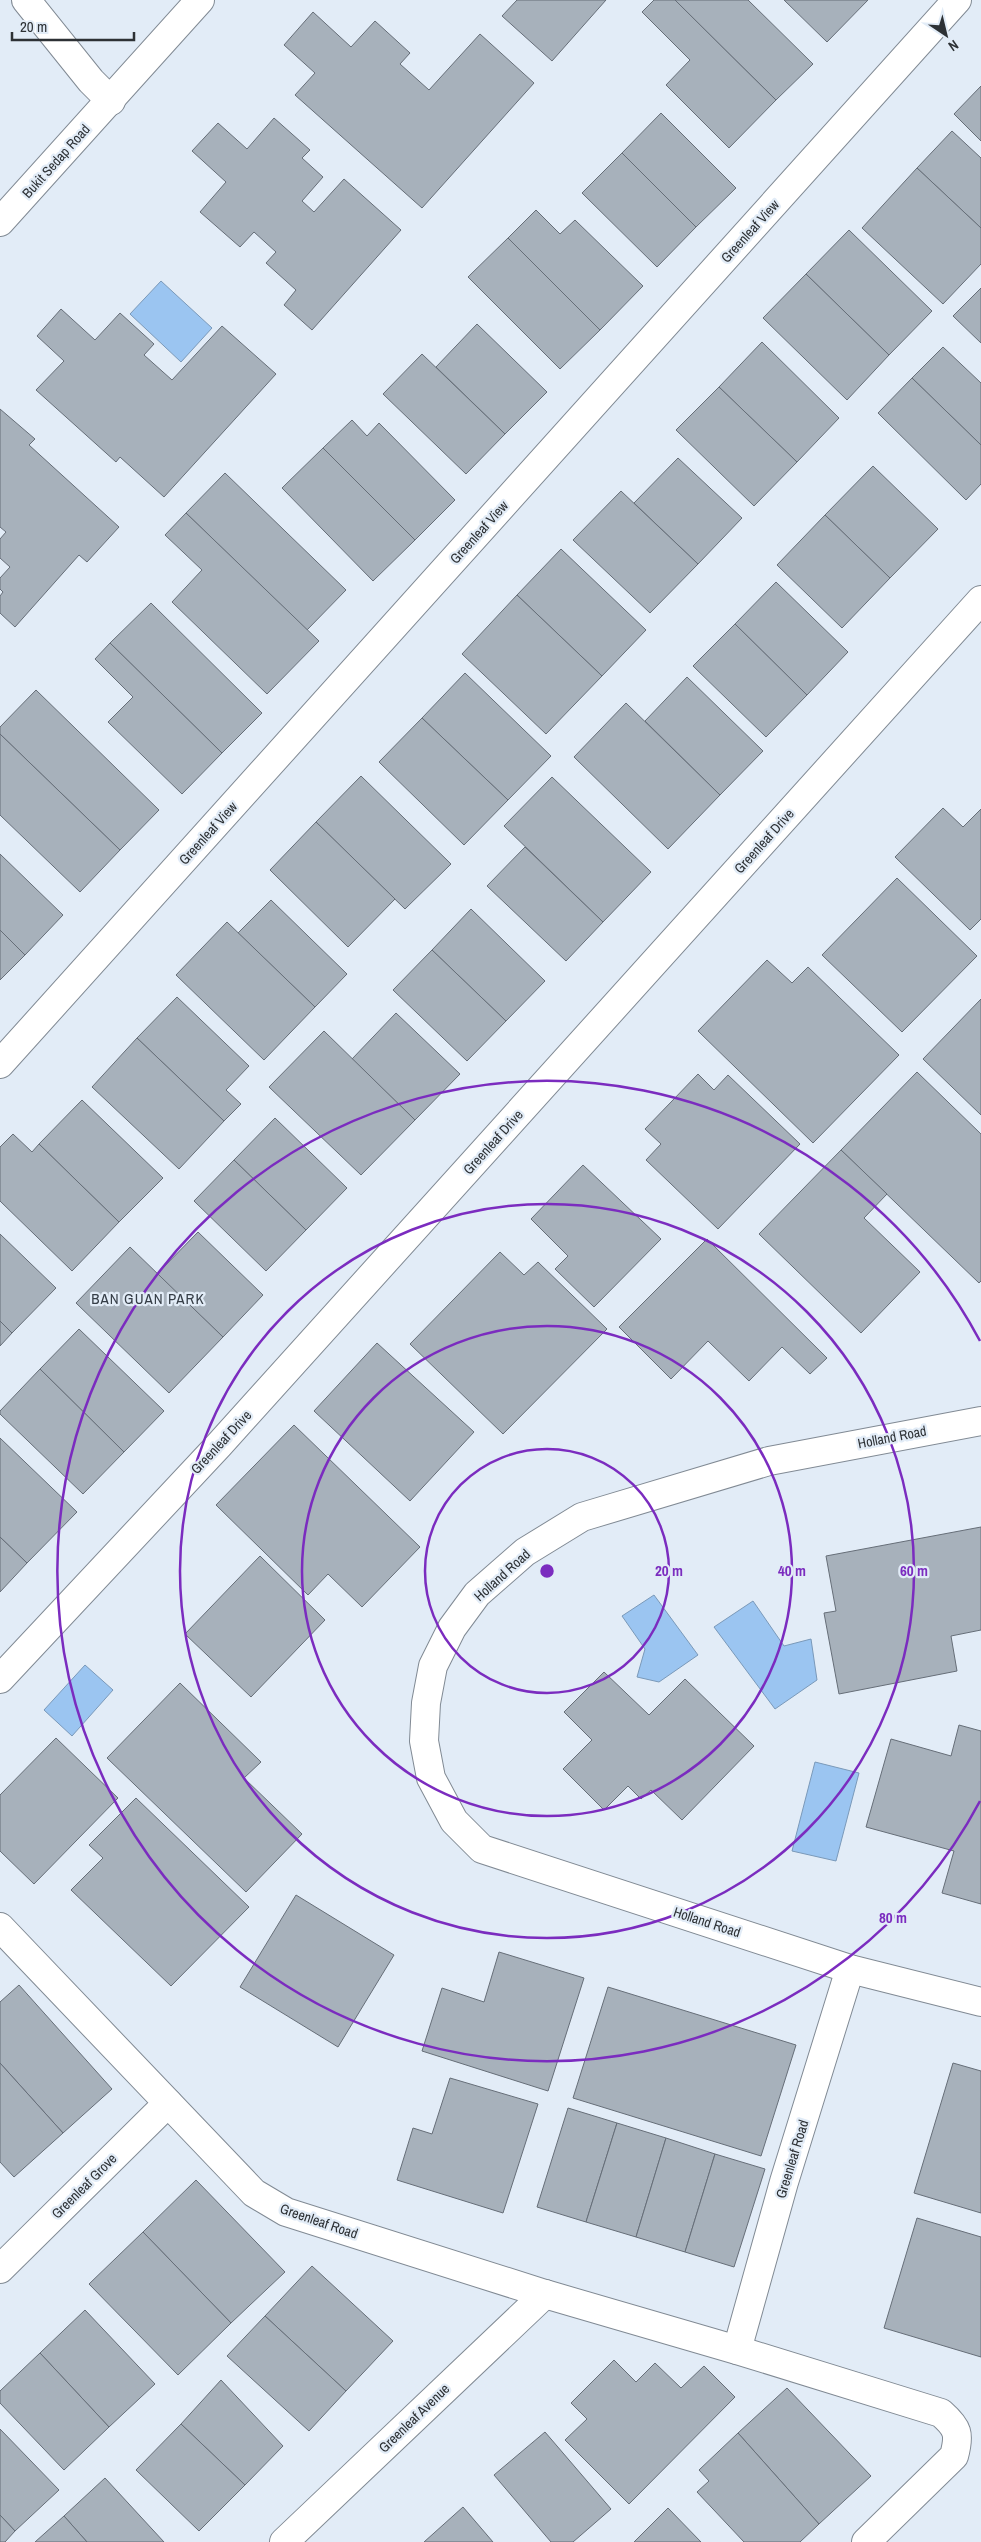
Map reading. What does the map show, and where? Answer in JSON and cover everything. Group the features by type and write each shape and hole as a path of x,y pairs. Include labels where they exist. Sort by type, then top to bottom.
{"street":[{"path":"26,0 91,81 111,101"},
{"name":"Bukit Sedap Road","path":"0,222 200,0"},
{"name":"Greenleaf View","path":"0,1064 957,0"},
{"name":"Greenleaf Drive","path":"0,1679 219,1445 981,600"},
{"name":"Holland Road","path":"981,1421 769,1461 582,1517 524,1552 477,1594 452,1628 433,1666 426,1703 424,1741 431,1778 454,1821 482,1849 850,1969 981,2002"},
{"name":"Greenleaf Road","path":"0,1927 254,2193 286,2212 545,2294 737,2350 941,2413 955,2426 958,2442 954,2456 866,2542"},
{"name":"Greenleaf Road","path":"737,2350 784,2182 850,1969"},
{"name":"Greenleaf Grove","path":"0,2269 168,2103"},
{"name":"Greenleaf Avenue","path":"284,2542 545,2294"}],"water":[{"path":"161,281 212,328 181,362 130,314"},
{"path":"654,1595 698,1655 659,1682 637,1677 645,1649 622,1616"},
{"path":"753,1601 784,1646 811,1639 817,1680 775,1709 714,1627"},
{"path":"85,1665 113,1690 72,1736 44,1710"},
{"path":"815,1762 859,1773 836,1861 792,1851"}],"building":[{"path":"517,0 606,0 552,61 502,16"},
{"path":"654,0 675,0 776,100 729,148 666,85 690,60 642,12"},
{"path":"675,0 748,0 813,64 776,100"},
{"path":"784,0 868,0 827,42"},
{"path":"313,12 351,47 375,21 410,53 400,64 429,90 480,34 534,83 422,208 295,95 315,73 284,45"},
{"path":"981,86 981,141 954,114"},
{"path":"661,113 736,188 696,227 622,153"},
{"path":"274,118 310,150 302,158 323,177 302,201 314,212 344,179 401,230 312,330 284,305 296,290 266,263 276,252 254,232 240,247 200,212 226,182 192,151 218,123 247,149"},
{"path":"952,131 981,158 981,228 917,168"},
{"path":"622,153 696,227 657,267 582,193"},
{"path":"917,168 981,228 981,264 943,304 862,228"},
{"path":"536,210 560,234 575,220 643,286 600,330 508,238"},
{"path":"849,230 932,311 889,355 806,274"},
{"path":"508,238 600,330 560,369 468,277"},
{"path":"806,274 889,355 847,400 763,318"},
{"path":"981,288 981,343 953,316"},
{"path":"61,309 95,340 120,313 154,344 144,355 172,380 222,326 276,374 164,497 120,457 116,462 36,390 64,361 37,336"},
{"path":"477,324 547,392 505,434 436,367"},
{"path":"762,342 839,418 797,462 719,387"},
{"path":"943,347 981,383 981,445 912,378"},
{"path":"422,354 505,434 466,474 383,394"},
{"path":"912,378 981,445 981,484 966,500 878,413"},
{"path":"719,387 797,462 754,506 676,430"},
{"path":"0,409 35,439 29,445 119,527 87,562 79,555 15,627 0,613 0,596 3,592 0,589 0,578 10,567 0,558 0,539 6,532 0,527"},
{"path":"352,420 367,436 379,423 455,500 415,540 323,448"},
{"path":"323,448 415,540 373,581 282,488"},
{"path":"678,458 742,518 698,564 634,503"},
{"path":"873,466 938,529 890,578 825,515"},
{"path":"225,473 346,590 307,630 186,513"},
{"path":"621,491 698,564 650,613 573,540"},
{"path":"186,513 319,641 267,694 172,602 202,570 165,535"},
{"path":"825,515 890,578 842,628 777,565"},
{"path":"561,549 646,630 602,676 517,595"},
{"path":"776,582 848,652 807,695 735,624"},
{"path":"517,595 602,676 546,734 462,654"},
{"path":"151,603 262,713 222,753 110,643"},
{"path":"735,624 807,695 766,737 693,666"},
{"path":"110,643 222,753 182,794 108,722 133,697 95,659"},
{"path":"465,673 551,756 508,800 422,718"},
{"path":"687,677 763,751 720,795 645,721"},
{"path":"36,690 159,810 120,850 0,734 0,727"},
{"path":"626,703 720,795 668,849 574,757"},
{"path":"422,718 508,800 464,845 379,762"},
{"path":"0,734 120,850 80,892 0,815"},
{"path":"361,776 451,864 405,909 316,822"},
{"path":"552,777 651,872 603,922 504,826"},
{"path":"943,808 963,827 981,809 981,919 970,930 895,857"},
{"path":"316,822 395,899 348,947 270,870"},
{"path":"525,847 603,922 566,961 487,886"},
{"path":"0,854 63,915 25,955 0,930"},
{"path":"897,878 977,956 902,1032 822,955"},
{"path":"271,900 347,974 315,1007 238,933"},
{"path":"471,909 545,981 506,1021 432,950"},
{"path":"227,922 315,1007 264,1060 176,975"},
{"path":"0,930 25,955 0,980"},
{"path":"432,950 506,1021 467,1061 393,990"},
{"path":"767,960 792,983 808,967 899,1055 813,1143 698,1031"},
{"path":"177,997 249,1066 226,1090 241,1104 224,1121 137,1038"},
{"path":"981,999 981,1115 923,1059"},
{"path":"396,1013 460,1074 415,1120 352,1059"},
{"path":"324,1031 415,1120 361,1175 269,1087"},
{"path":"137,1038 224,1121 179,1169 92,1087"},
{"path":"917,1072 981,1134 981,1281 979,1283 841,1150"},
{"path":"698,1074 714,1090 728,1075 800,1144 718,1229 646,1160 661,1144 645,1129"},
{"path":"82,1100 163,1178 119,1222 39,1144"},
{"path":"275,1118 347,1188 306,1230 234,1160"},
{"path":"13,1134 32,1152 39,1144 119,1222 72,1271 0,1201 0,1147"},
{"path":"841,1150 887,1194 864,1218 920,1272 861,1333 759,1234"},
{"path":"234,1160 306,1230 266,1271 194,1201"},
{"path":"583,1165 661,1239 594,1307 555,1269 568,1256 531,1219"},
{"path":"198,1232 263,1295 223,1337 157,1274"},
{"path":"0,1234 56,1288 12,1333 0,1321"},
{"path":"707,1239 827,1358 810,1374 782,1347 749,1381 708,1341 671,1379 619,1327"},
{"path":"130,1247 223,1337 169,1393 76,1303"},
{"path":"500,1252 524,1275 538,1262 607,1329 503,1434 410,1344"},
{"path":"0,1321 12,1333 0,1346"},
{"path":"79,1329 164,1411 124,1452 40,1369"},
{"path":"377,1343 474,1432 410,1501 314,1411"},
{"path":"40,1369 124,1452 83,1494 0,1414 0,1411"},
{"path":"294,1425 420,1547 362,1607 328,1574 308,1595 216,1505"},
{"path":"0,1438 77,1512 27,1563 0,1537"},
{"path":"981,1527 981,1630 951,1636 957,1671 839,1694 824,1613 836,1611 826,1556"},
{"path":"0,1537 27,1563 0,1592"},
{"path":"260,1556 325,1620 251,1697 185,1634"},
{"path":"604,1672 649,1715 685,1679 754,1746 682,1820 651,1790 641,1799 628,1786 604,1810 563,1769 592,1740 564,1712"},
{"path":"180,1683 261,1762 244,1778 302,1834 246,1892 107,1758"},
{"path":"959,1725 981,1731 981,1904 942,1893 954,1851 866,1827 891,1739 951,1756"},
{"path":"56,1738 118,1798 34,1884 0,1851 0,1795"},
{"path":"136,1798 249,1907 171,1986 71,1890 103,1858 89,1845"},
{"path":"296,1895 394,1955 338,2047 240,1987"},
{"path":"499,1952 584,1978 548,2091 422,2051 442,1988 484,2002"},
{"path":"19,1985 112,2089 63,2133 0,2063 0,2002"},
{"path":"608,1987 796,2045 761,2156 573,2098"},
{"path":"0,2063 63,2133 14,2177 0,2162"},
{"path":"953,2063 981,2071 981,2213 914,2193"},
{"path":"450,2078 538,2104 503,2213 397,2180 413,2128 432,2134"},
{"path":"568,2108 617,2123 586,2222 537,2207"},
{"path":"617,2123 666,2138 636,2237 586,2222"},
{"path":"666,2138 715,2154 685,2252 636,2237"},
{"path":"715,2154 765,2169 734,2267 685,2252"},
{"path":"196,2180 285,2272 231,2323 143,2232"},
{"path":"917,2218 981,2237 981,2357 884,2328"},
{"path":"143,2232 231,2323 178,2375 89,2284"},
{"path":"312,2266 393,2341 346,2391 265,2316"},
{"path":"85,2310 155,2384 109,2427 40,2353"},
{"path":"265,2316 346,2391 309,2431 227,2356"},
{"path":"40,2353 109,2427 64,2470 0,2403 0,2391"},
{"path":"614,2360 636,2382 655,2363 681,2388 704,2366 735,2397 629,2504 565,2440 587,2419 571,2403"},
{"path":"221,2380 283,2446 245,2485 181,2424"},
{"path":"787,2388 871,2476 819,2524 738,2433"},
{"path":"181,2424 245,2485 199,2531 136,2470"},
{"path":"0,2429 59,2490 15,2531 0,2515"},
{"path":"545,2432 611,2509 573,2542 551,2542 494,2475"},
{"path":"738,2433 819,2524 800,2542 744,2542 697,2492 709,2481 699,2470"},
{"path":"105,2478 164,2542 87,2542 64,2516"},
{"path":"463,2507 493,2542 424,2542"},
{"path":"668,2508 701,2542 634,2542"},
{"path":"0,2515 15,2531 5,2542 0,2542"},
{"path":"64,2516 87,2542 35,2542"}],"district":[{"name":"BAN GUAN PARK","path":"148,1298"}]}
